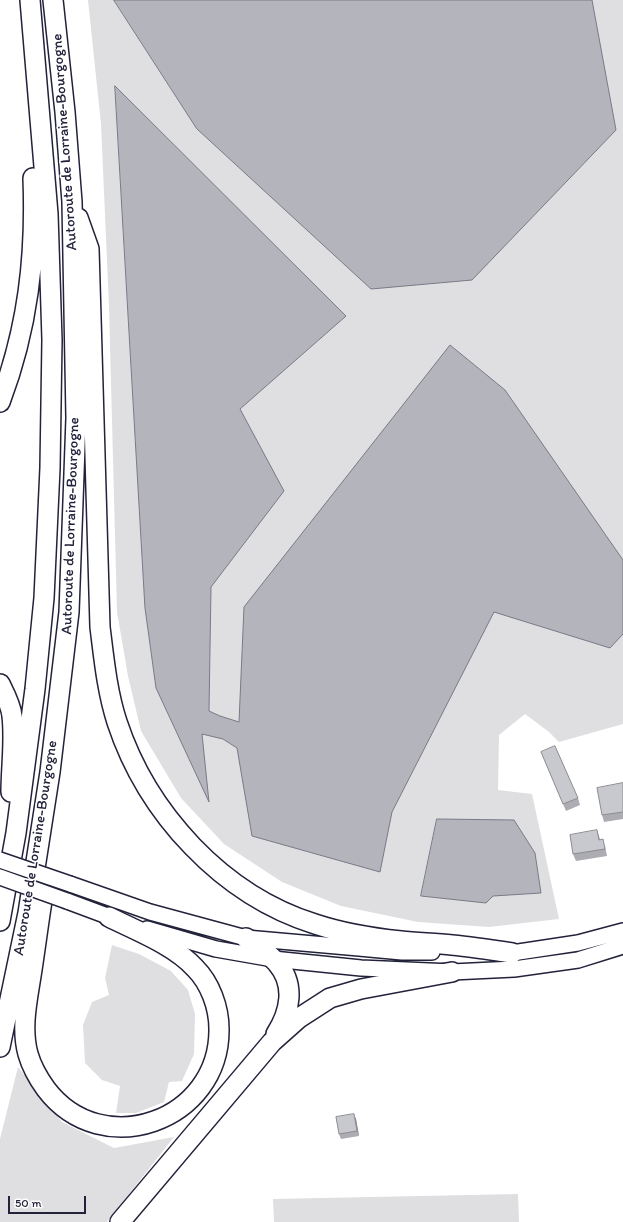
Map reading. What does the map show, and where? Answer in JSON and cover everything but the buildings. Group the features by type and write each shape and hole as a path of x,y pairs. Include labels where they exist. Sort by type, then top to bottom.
{"highway":[{"name":"Autoroute de Lorraine-Bourgogne","path":"0,921 16,832 27,751 44,598 51,426 52,340 48,214 30,0"},
{"name":"Autoroute de Lorraine-Bourgogne","path":"0,1047 28,913 50,772 69,612 76,418 72,202 64,96 53,0"},
{"path":"0,402 11,373 19,344 28,298 32,265 34,239 32,140 34,39"},
{"path":"72,202 88,249 100,627 107,680 117,721 129,753 148,788 168,818 185,839 207,861 235,883 282,911 315,924 365,936 512,953"},
{"path":"69,612 65,741 26,1012 28,1052 37,1077 54,1099 70,1113 91,1123 116,1128 142,1126 162,1119 176,1111 193,1098 207,1078 216,1055 219,1038 219,1019 207,983 196,968 165,946 109,917"},
{"path":"0,684 7,697 12,715 14,745 10,811 16,832"},
{"path":"246,938 273,959 278,964 287,979 290,993 288,1006 283,1024 272,1042"},
{"path":"120,1222 272,1042 299,1018 330,998 361,989 452,972"}],"main road":[{"path":"0,860 150,912 246,938 402,952 512,953 578,943 623,931"},
{"path":"0,877 109,917 216,950 273,959 361,968 452,972 514,969 623,954"},
{"path":"578,960 623,946"}],"shaded area":[{"path":"88,0 623,0 623,724 559,742 549,732 525,714 499,735 498,790 532,794 559,919 489,927 418,922 341,906 282,882 224,844 181,798 141,731 128,676 117,612 109,306 101,124"},
{"path":"114,0 592,0 616,130 472,280 371,289 197,129"},
{"path":"115,86 346,316 240,409 284,491 211,587 209,711 239,722 244,607 450,345 505,390 623,560 623,634 610,648 494,612 392,812 380,872 252,836 237,748 223,739 202,734 209,802 156,688 145,608"},
{"path":"437,819 514,820 535,853 541,893 493,896 486,903 421,896"},
{"path":"112,945 139,954 171,971 188,990 195,1014 194,1054 182,1081 169,1082 164,1102 136,1113 116,1113 120,1086 102,1080 85,1063 83,1025 92,1002 109,995 105,978"},
{"path":"18,1067 62,1122 114,1148 174,1137 107,1222 0,1222 0,1139"},
{"path":"518,1194 519,1222 274,1222 273,1199"}]}
